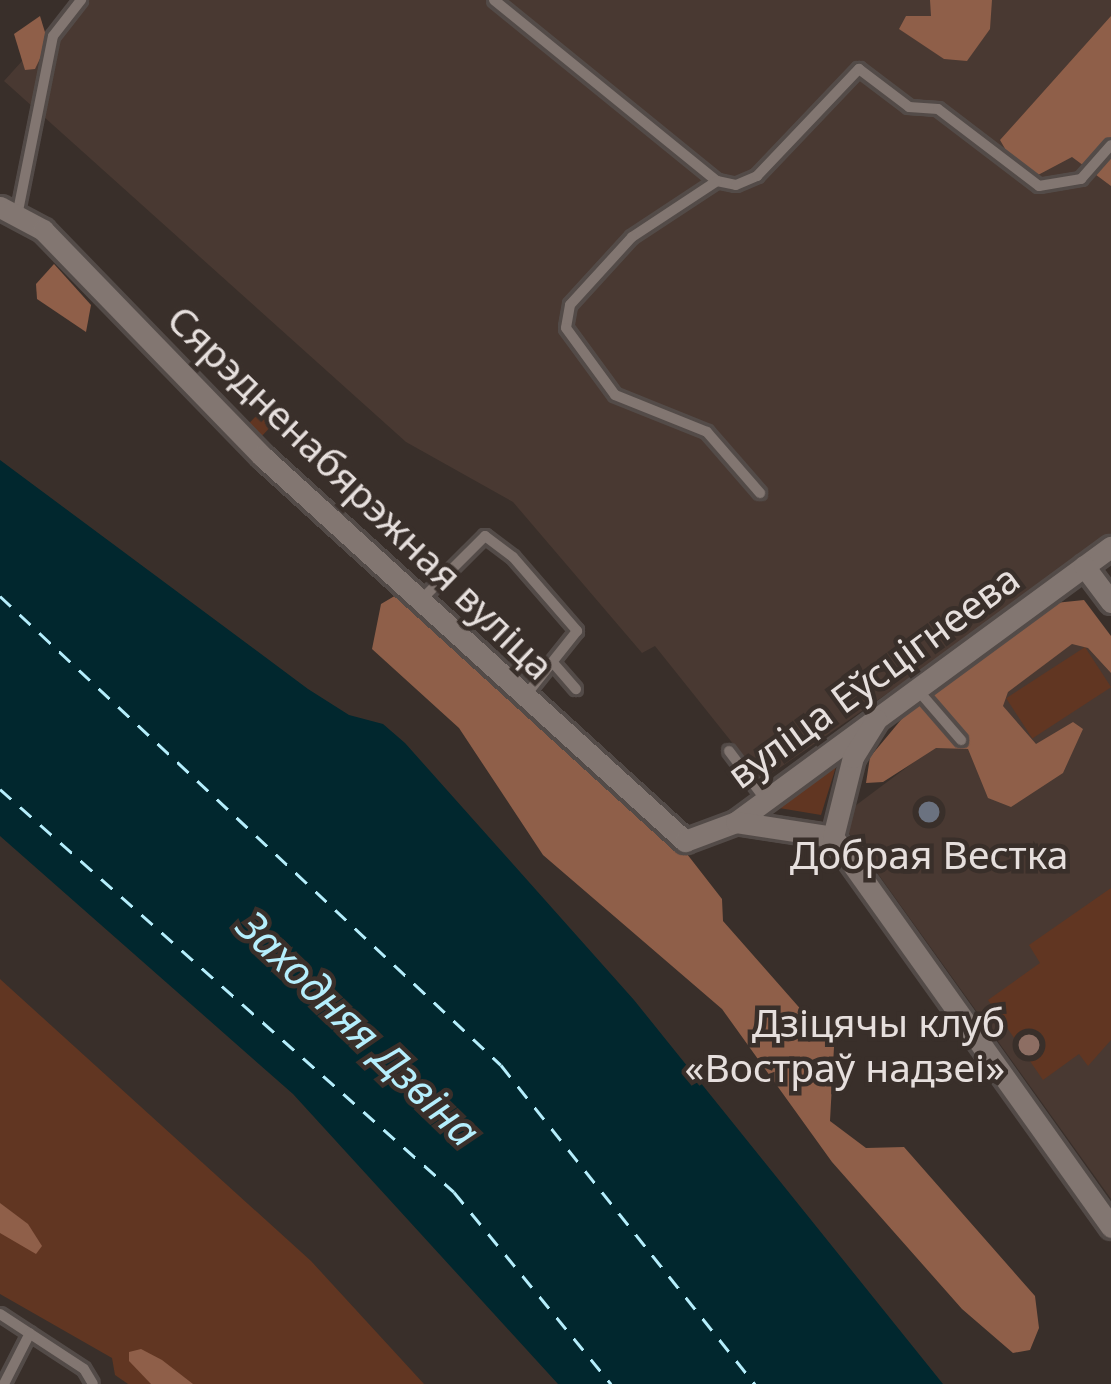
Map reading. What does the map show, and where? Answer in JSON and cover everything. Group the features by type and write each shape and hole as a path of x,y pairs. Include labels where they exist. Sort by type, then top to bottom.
{"street":[{"name":"Сярэдненабярэжная вуліца","path":"9,209 306,484 420,602 672,834"},
{"name":"вуліца Еўсцігнеева","path":"672,834 712,838 1111,548"},
{"path":"1084,566 1111,602"},
{"path":"833,837 854,757 882,710"},
{"path":"736,822 833,837 1111,1227"}],"lane":[{"path":"9,209 53,36 81,0"},
{"path":"494,0 717,181 736,185 757,176 859,69 909,107 938,109 1040,186 1081,179 1111,145"},
{"path":"717,181 632,237 570,305 566,328 615,395 707,432 760,493"},
{"path":"420,602 485,536 578,631 555,665 523,697"},
{"path":"555,665 576,689"},
{"path":"915,687 961,740"},
{"path":"729,751 765,800"},
{"path":"0,1314 84,1369 92,1384"},
{"path":"4,1384 30,1333"}],"shaded area":[{"path":"77,0 1111,0 1111,539 762,780 655,646 642,653 513,502 406,442 4,81"},
{"path":"930,0 992,0 990,29 967,61 944,59 899,29 906,16 931,16"},
{"path":"40,16 48,42 35,69 25,70 14,34"},
{"path":"1111,16 1111,186 1072,157 1038,175 1011,159 1000,140"},
{"path":"54,264 91,305 86,332 37,299 36,284"},
{"path":"271,400 284,412 260,439 246,426"},
{"path":"398,594 680,845 722,899 723,921 834,1047 830,1121 866,1148 904,1147 1035,1296 1039,1328 1030,1350 1013,1353 962,1309 832,1162 722,1009 543,855 459,728 372,649 381,604"},
{"path":"1084,600 1111,636 1111,673 1088,648 1072,644 1008,692 1003,706 1036,744 1073,722 1083,729 1063,773 1011,807 988,798 968,749 936,748 883,782 866,783 870,757 925,691 1055,603"},
{"path":"1097,625 1111,644 1111,1199 848,832 855,806"},
{"path":"1085,647 1111,687 1032,738 1006,698"},
{"path":"839,757 821,815 773,807"},
{"path":"1111,888 1111,1040 1088,1066 1079,1054 1043,1080 988,1000 1040,963 1029,945"},
{"path":"0,979 311,1261 424,1384 128,1384 115,1375 112,1358 0,1294"},
{"path":"0,1203 28,1224 42,1246 36,1254 0,1233"},
{"path":"141,1349 193,1384 151,1384 129,1361 129,1352"}],"water":[{"name":"Заходняя Дзвіна","path":"0,460 308,689 349,715 383,724 405,743 634,1000 943,1384 558,1384 293,1094 0,836"}],"ferry route":[{"path":"0,596 501,1065 755,1384"},
{"path":"0,789 454,1192 611,1384"}],"place":[{"name":"Добрая Вестка","path":"929,812"},
{"name":"Дзіцячы клуб «Востраў надзеі»","path":"1029,1045"}]}
